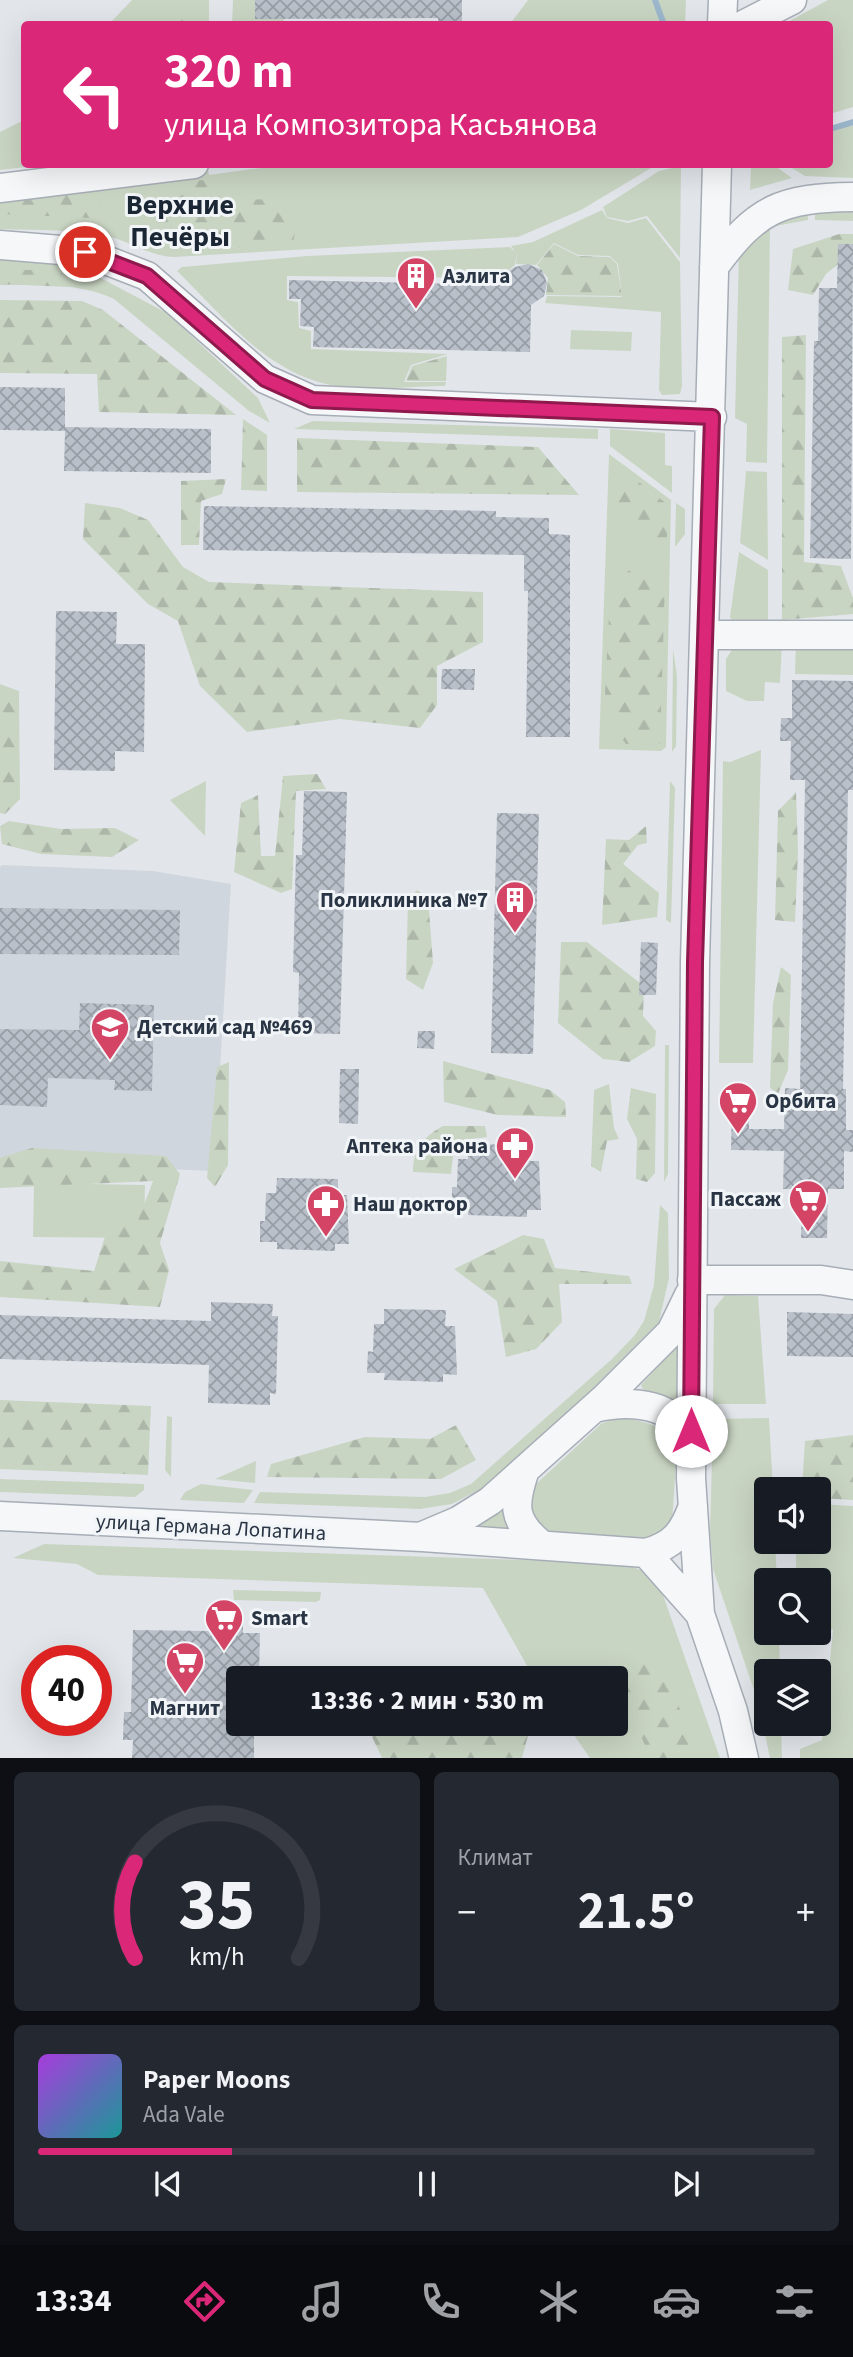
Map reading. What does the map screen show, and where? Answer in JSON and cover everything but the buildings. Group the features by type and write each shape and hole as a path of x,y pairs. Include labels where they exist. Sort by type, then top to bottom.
{"street":[{"path":"722,21 723,0"},
{"path":"751,21 792,0"},
{"path":"0,188 162,168"},
{"path":"717,171 695,962 691,1452 700,1614 733,1711 744,1758"},
{"path":"714,267 735,238 768,212 788,202 811,198 853,197"},
{"path":"0,245 85,252 147,276 265,379 312,400 712,417"},
{"path":"705,635 853,635"},
{"path":"692,1285 764,1279 821,1280 853,1285"},
{"name":"улица Германа Лопатина","path":"422,1537 458,1521 490,1501 644,1362 671,1332 692,1285"},
{"path":"594,1408 614,1403 661,1411 679,1424 691,1452"},
{"path":"525,1470 517,1492 518,1512 523,1530 542,1545"},
{"path":"693,1506 684,1530 674,1542 646,1553 700,1614"},
{"name":"улица Германа Лопатина","path":"0,1516 422,1537 646,1553"}],"shaded area":[{"name":"Детский сад №469","path":"2,865 153,871 231,884 214,1171 0,1162"}],"green space":[{"path":"132,0 209,0 209,21 112,21"},
{"path":"177,0 195,0 195,10 190,15 190,21 166,21"},
{"path":"233,0 255,0 255,18 284,18 284,21 232,21"},
{"path":"528,0 686,0 685,21 512,21"},
{"path":"828,0 853,0 853,107 833,113 833,21 790,21"},
{"path":"21,122 21,168 0,170 0,132"},
{"path":"853,122 853,178 805,176 792,168 833,168 833,128"},
{"path":"261,168 651,168 581,210 518,237 174,257 97,234 0,229 0,198 208,170 209,175"},
{"path":"681,168 680,258 647,216 628,221 607,217 603,207 659,171"},
{"path":"751,168 778,168 792,178 750,190"},
{"path":"219,179 220,200 276,199 279,214 296,225 293,244 192,251 192,208 158,228 154,215 190,181"},
{"path":"89,192 103,197 91,218 0,214 0,202"},
{"path":"808,208 808,220 770,227 767,463 746,462 747,424 735,418 739,249 757,229"},
{"path":"815,208 853,209 853,221 815,220"},
{"path":"602,210 607,218 628,223 646,218 680,262 680,394 662,395 659,390 661,312 545,303 547,296 622,297 618,264 610,256 578,255 554,243 536,265 516,264 517,253 515,265 509,270 500,270 495,278 287,276 287,300 298,302 299,328 311,331 311,349 448,354 411,365 404,382 446,382 445,386 363,389 313,380 269,357 230,325 177,271 182,267 307,256 510,247 515,252 511,246 533,242"},
{"path":"839,234 853,234 853,252 826,274 813,295 788,290 793,249"},
{"path":"554,244 578,256 610,257 617,264 622,296 546,295 548,278 537,265"},
{"path":"0,258 68,266 93,274 167,313 258,398 270,423 249,411 114,299 72,287 0,285"},
{"path":"0,269 60,271 71,287 0,284"},
{"path":"0,300 82,301 103,310 236,415 99,412 97,374 0,373"},
{"path":"571,330 632,332 631,351 570,349"},
{"path":"806,335 804,562 841,566 853,598 853,614 782,620 782,337"},
{"path":"447,356 446,381 406,381 412,366"},
{"path":"243,419 267,435 267,491 241,490"},
{"path":"313,421 598,429 598,439 294,429"},
{"path":"610,429 665,433 665,465 672,466 672,493 610,446"},
{"path":"297,438 538,447 579,495 297,492"},
{"path":"609,454 671,500 666,747 661,751 599,749"},
{"path":"621,468 667,504 667,540 638,540 612,514 613,472"},
{"path":"746,471 767,472 768,560 740,543"},
{"path":"226,479 222,494 201,501 199,545 181,545 181,481"},
{"path":"85,503 120,508 148,520 183,567 209,582 483,592 483,642 437,666 437,705 420,728 340,719 247,732 200,686 178,621 148,604 83,539"},
{"path":"676,503 685,509 685,534 675,547"},
{"path":"739,552 768,570 768,626 733,624 730,617"},
{"path":"652,566 665,581 660,744 626,744 604,714 610,594 628,571"},
{"path":"853,641 853,675 795,674 796,642"},
{"path":"782,642 780,683 765,682 764,701 747,701 726,691 726,659 735,645"},
{"path":"673,649 677,676 676,746 672,752"},
{"path":"0,684 19,691 20,799 5,814 0,813"},
{"path":"761,750 753,1063 719,1063 723,761 730,762"},
{"path":"317,774 326,789 296,791 292,889 281,893 234,872 241,803 258,795 261,856 275,856 283,776"},
{"path":"206,781 205,836 170,800"},
{"path":"670,781 675,788 671,923 666,920"},
{"path":"796,792 798,851 795,922 775,920 778,811"},
{"path":"9,821 61,829 115,828 139,840 112,857 41,854 2,844 0,826"},
{"path":"646,826 647,843 638,845 623,864 659,893 657,917 602,925 606,839 629,840"},
{"path":"417,890 428,897 433,963 423,990 406,979 408,900"},
{"path":"561,942 587,942 644,986 643,1016 656,1031 655,1046 629,1062 603,1059 558,1023"},
{"path":"781,967 791,975 788,1070 778,1094 770,1088 773,1003"},
{"path":"665,1045 669,1045 668,1174 664,1182"},
{"path":"443,1061 550,1090 565,1102 566,1117 498,1115 444,1102"},
{"path":"229,1062 228,1165 215,1187 207,1178 217,1067"},
{"path":"609,1084 614,1128 619,1139 607,1141 601,1172 591,1166 594,1090"},
{"path":"631,1088 656,1094 655,1173 647,1182 636,1179 637,1139 627,1119"},
{"path":"443,1126 485,1126 487,1137 455,1141 451,1174 413,1172 417,1150 430,1134"},
{"path":"32,1148 166,1156 180,1174 160,1243 169,1270 160,1307 0,1297 0,1261 94,1271 110,1221 136,1226 153,1181 0,1188 0,1158"},
{"path":"34,1183 145,1185 144,1238 33,1237"},
{"path":"660,1205 668,1213 669,1278 658,1326 638,1354 490,1484 452,1504 420,1509 254,1503 260,1492 425,1497 450,1493 471,1484 612,1359 634,1336 644,1321 654,1285"},
{"path":"523,1235 544,1239 555,1268 629,1276 632,1284 559,1284 562,1322 536,1349 506,1357 497,1301 454,1269"},
{"path":"725,1295 758,1296 766,1404 716,1404 713,1401 714,1309"},
{"path":"677,1346 680,1350 679,1397 675,1401 644,1391 641,1385"},
{"path":"0,1400 151,1406 148,1475 0,1469"},
{"path":"167,1416 172,1417 171,1477 165,1470"},
{"path":"621,1418 661,1429 677,1449 670,1525 651,1538 635,1540 563,1535 539,1525 532,1516 530,1503 535,1485 602,1423"},
{"path":"769,1418 772,1477 754,1477 754,1554 776,1554 776,1568 754,1568 754,1645 779,1645 780,1659 754,1659 754,1690 713,1569 710,1532 713,1422 716,1419"},
{"path":"456,1425 476,1460 441,1479 267,1477 271,1464 365,1437 430,1439"},
{"path":"853,1435 853,1500 831,1499 831,1477 803,1477 805,1441"},
{"path":"256,1461 255,1483 215,1479"},
{"path":"0,1479 144,1484 144,1490 135,1497 0,1492"},
{"path":"201,1484 253,1490 244,1503 180,1500 185,1492"},
{"path":"831,1505 853,1506 853,1758 800,1758 800,1749 822,1740 822,1736 831,1736 830,1659 833,1630 831,1568 796,1568 796,1554 831,1554"},
{"path":"499,1508 504,1511 509,1531 474,1528"},
{"path":"44,1544 611,1563 636,1568 653,1580 663,1595 720,1758 590,1758 574,1736 628,1736 628,1666 527,1666 483,1588 98,1575 77,1564 13,1558"},
{"path":"233,1590 321,1592 320,1600 316,1602 234,1600"},
{"path":"656,1656 698,1749 698,1758 650,1758 628,1703 628,1675"},
{"path":"372,1736 528,1736 522,1758 382,1758"},
{"path":"765,1736 781,1736 782,1758 770,1758"}],"waterway":[{"path":"655,0 663,21"},
{"path":"833,128 853,122"}],"place":[{"name":"Аэлита","path":"416,310"},
{"name":"Поликлиника №7","path":"515,934"},
{"name":"Детский сад №469","path":"110,1061"},
{"name":"Орбита","path":"738,1135"},
{"name":"Аптека района","path":"515,1180"},
{"name":"Пассаж","path":"808,1233"},
{"name":"Наш доктор","path":"326,1238"},
{"name":"Smart","path":"224,1652"},
{"name":"Магнит","path":"185,1695"}],"district":[{"name":"Верхние Печёры","path":"180,220"}],"route":[{"path":"85,252 147,276 265,379 292,394 312,400 340,404 712,417 695,962 691,1431"}]}
